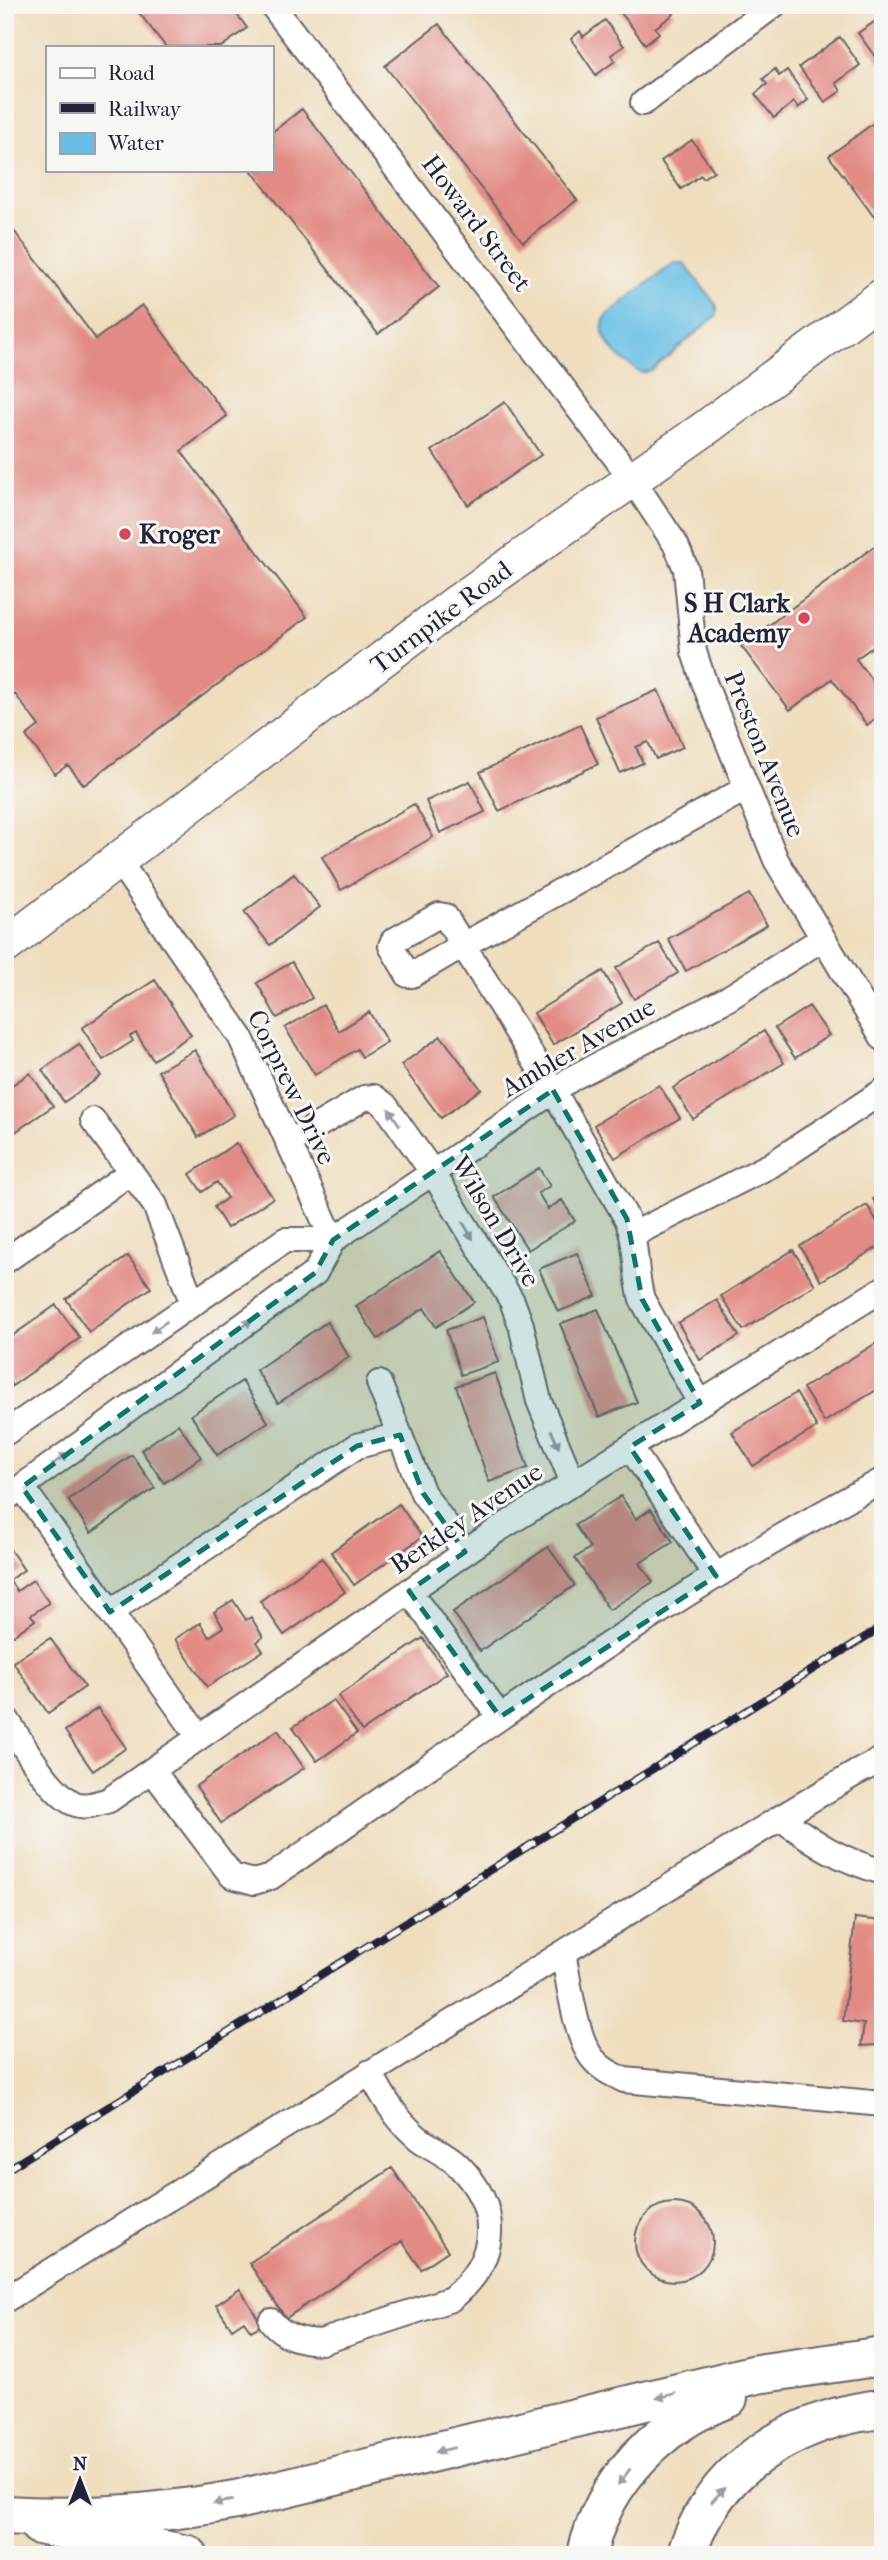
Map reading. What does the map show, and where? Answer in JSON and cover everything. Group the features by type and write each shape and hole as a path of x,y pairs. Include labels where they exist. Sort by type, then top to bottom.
{"main road":[{"name":"Turnpike Road","path":"5,946 459,601 707,427 883,296"},
{"path":"5,2517 111,2516 180,2510 236,2500 757,2374 883,2356"},
{"path":"587,2555 600,2515 618,2482 647,2448 679,2421 708,2406 828,2362"},
{"path":"686,2555 696,2527 710,2504 740,2471 769,2448 801,2430 829,2419 883,2409"},
{"path":"5,2517 188,2555"}],"street":[{"name":"Howard Street","path":"272,5 632,479"},
{"path":"643,103 774,5"},
{"name":"Preston Avenue","path":"632,479 676,545 686,569 694,652 776,860 883,1038"},
{"path":"700,1403 642,1299 637,1283 634,1234 553,1090 463,945 747,788"},
{"name":"Corprew Drive","path":"118,860 240,1036 333,1240"},
{"name":"Ambler Avenue","path":"13,1493 315,1273 333,1240 574,1077 727,999 823,938"},
{"path":"634,1234 771,1165 883,1091"},
{"name":"Wilson Drive","path":"288,1143 364,1098 374,1097 385,1105 433,1173 512,1301 521,1325 539,1401 573,1483"},
{"path":"93,1120 155,1205 193,1304"},
{"path":"5,1261 131,1172"},
{"path":"8,1424 193,1304 285,1240 333,1240"},
{"name":"Berkley Avenue","path":"5,1717 52,1784 72,1803 90,1807 109,1800 464,1552 883,1289"},
{"path":"379,1383 423,1493 464,1552"},
{"path":"110,1612 357,1446 400,1435"},
{"path":"631,1447 716,1576"},
{"path":"152,1770 232,1876 254,1882 271,1877 500,1717 716,1576 883,1480"},
{"path":"13,1493 110,1612 199,1737"},
{"path":"409,1591 500,1717"},
{"path":"5,2300 780,1818 883,1759"},
{"path":"780,1818 819,1847 849,1862 883,1871"},
{"path":"563,1953 582,2040 592,2058 606,2071 624,2080 883,2104"},
{"path":"271,2321 286,2335 303,2342 321,2342 451,2299 468,2285 481,2267 490,2228 483,2200 471,2179 455,2162 419,2139 396,2116 370,2072"}],"highlighted area":[{"path":"553,1090 627,1219 642,1299 700,1403 630,1447 716,1576 500,1717 409,1591 465,1552 423,1493 400,1435 357,1446 110,1612 22,1487 315,1273 333,1240"}],"water":[{"path":"674,263 684,263 717,306 717,315 651,371 641,373 611,348 603,331 603,323 607,315"}],"building":[{"path":"133,5 230,5 247,28 222,46 165,46"},
{"path":"615,5 667,5 674,14 655,28 659,33 645,44"},
{"path":"883,16 883,59 879,62 858,33"},
{"path":"605,20 624,46 611,55 615,61 596,75 571,39 580,31 583,37"},
{"path":"439,24 577,200 523,242 385,66"},
{"path":"840,37 860,65 836,83 841,91 825,102 799,67"},
{"path":"775,69 779,76 787,70 808,100 798,108 794,102 774,118 755,94 767,84 763,79"},
{"path":"302,109 439,287 378,334 253,172 273,172 273,131"},
{"path":"883,116 883,229 829,156"},
{"path":"692,140 714,171 703,178 701,175 681,189 661,161"},
{"name":"Kroger","path":"5,219 96,339 142,305 227,416 181,451 307,617 84,785 68,765 55,774 26,736 39,726 15,694 5,701"},
{"path":"505,402 541,455 468,505 432,451"},
{"path":"883,540 883,639 856,659 883,695 883,713 867,725 832,679 790,710 741,646"},
{"path":"658,690 683,747 656,759 648,742 636,747 643,763 620,773 596,717"},
{"path":"580,725 598,764 499,811 480,772"},
{"path":"470,781 485,812 440,833 426,801"},
{"path":"414,804 433,837 341,890 322,857"},
{"path":"294,874 320,907 270,945 244,912"},
{"path":"749,894 767,925 686,971 668,939"},
{"path":"659,943 678,973 634,999 616,968"},
{"path":"292,962 312,998 277,1018 257,983"},
{"path":"603,971 622,1003 553,1045 534,1013"},
{"path":"155,980 191,1035 153,1060 136,1033 130,1036 133,1041 103,1060 82,1028"},
{"path":"323,1005 339,1031 369,1012 387,1042 362,1057 357,1049 315,1075 285,1028"},
{"path":"809,1006 829,1035 795,1058 775,1028"},
{"path":"764,1031 784,1063 693,1119 673,1088"},
{"path":"441,1036 481,1089 441,1118 401,1065"},
{"path":"79,1044 101,1076 64,1102 42,1070"},
{"path":"195,1050 234,1115 198,1137 158,1071"},
{"path":"30,1073 53,1106 5,1139 5,1090"},
{"path":"659,1085 680,1118 615,1158 594,1125"},
{"path":"236,1143 273,1198 227,1228 214,1207 227,1198 217,1182 202,1192 190,1174"},
{"path":"539,1168 550,1186 538,1193 548,1209 562,1200 575,1221 528,1250 494,1197"},
{"path":"883,1193 883,1216 873,1199"},
{"path":"867,1205 883,1231 883,1244 821,1281 800,1246"},
{"path":"793,1250 815,1285 743,1330 721,1296"},
{"path":"440,1251 474,1302 436,1327 424,1308 378,1339 356,1306"},
{"path":"577,1253 596,1296 558,1312 539,1269"},
{"path":"128,1256 151,1288 89,1332 66,1299"},
{"path":"717,1300 739,1336 700,1360 678,1323"},
{"path":"56,1305 80,1338 12,1386 5,1376 5,1341"},
{"path":"598,1309 637,1402 599,1417 560,1324"},
{"path":"483,1317 499,1362 461,1375 446,1330"},
{"path":"327,1322 349,1357 278,1403 256,1370"},
{"path":"883,1339 883,1386 824,1422 803,1388"},
{"path":"495,1373 528,1468 489,1482 456,1386"},
{"path":"242,1381 268,1422 217,1455 191,1415"},
{"path":"796,1393 817,1427 753,1466 732,1432"},
{"path":"178,1424 201,1457 164,1483 141,1450"},
{"path":"132,1455 155,1488 91,1533 68,1500"},
{"path":"621,1496 636,1519 651,1509 673,1542 640,1563 653,1582 609,1610 575,1558 590,1548 575,1525"},
{"path":"399,1504 422,1537 354,1585 331,1552"},
{"path":"548,1547 575,1585 480,1651 453,1612"},
{"path":"9,1548 24,1570 9,1580 17,1591 33,1580 49,1603 31,1615 35,1620 11,1637 8,1631 5,1633 5,1550"},
{"path":"322,1558 345,1592 284,1635 260,1601"},
{"path":"233,1600 246,1620 251,1617 263,1637 257,1642 263,1651 207,1687 175,1639 200,1623 209,1637 223,1627 214,1612"},
{"path":"50,1638 85,1687 48,1713 13,1662"},
{"path":"423,1638 447,1673 362,1731 338,1696"},
{"path":"333,1700 357,1733 317,1761 293,1727"},
{"path":"98,1708 126,1748 93,1771 65,1731"},
{"path":"278,1730 304,1768 221,1823 196,1786"},
{"path":"855,1918 883,1921 883,2027 878,2027 876,2045 861,2046 864,2024 843,2021"},
{"path":"392,2168 448,2251 421,2269 402,2241 286,2318 249,2263"},
{"path":"666,2203 682,2203 696,2209 707,2220 713,2234 713,2250 707,2264 696,2275 682,2281 666,2281 652,2275 641,2264 635,2250 635,2234 641,2220 652,2209"},
{"path":"240,2289 262,2325 251,2331 244,2321 232,2329 216,2305"}],"railway":[{"path":"5,2171 883,1626"}],"place":[{"name":"Kroger","path":"125,534"},
{"name":"S H Clark Academy","path":"804,618"}]}
